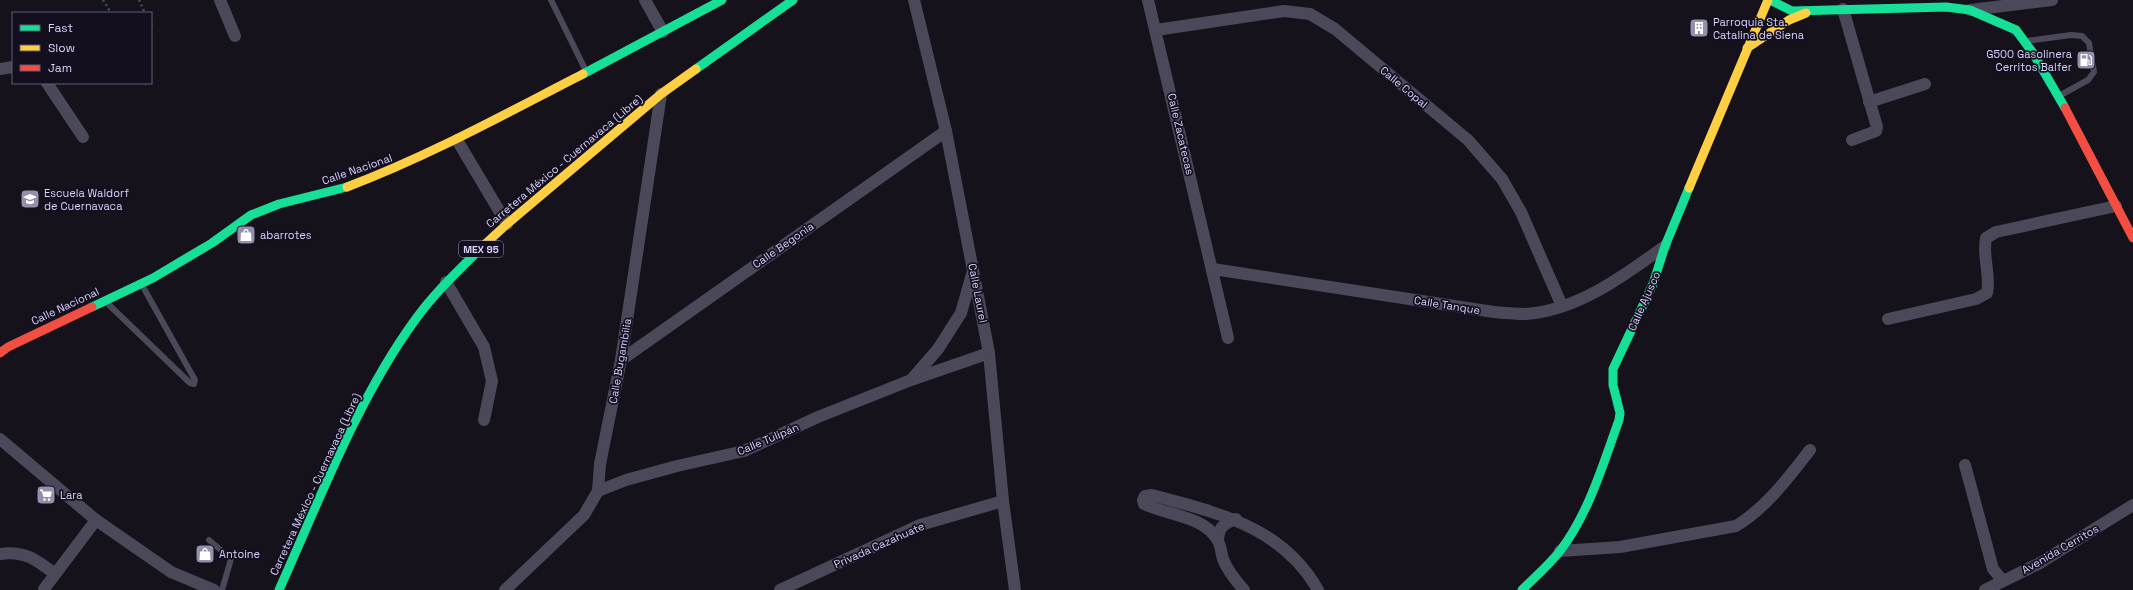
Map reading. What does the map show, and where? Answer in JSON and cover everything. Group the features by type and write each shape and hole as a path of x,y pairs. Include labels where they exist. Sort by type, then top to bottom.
{"street":[{"path":"220,0 235,36"},
{"path":"646,0 663,32"},
{"name":"Calle Nacional","path":"0,353 8,347 141,284 212,242 251,215 265,209 343,189 393,170 457,140 722,0"},
{"name":"Carretera México - Cuernavaca (Libre)","path":"279,590 357,417 411,327 446,282 507,224 661,94 792,0"},
{"name":"Calle Laurel","path":"914,0 946,131 974,268 989,353 1003,501 1015,590"},
{"name":"Calle Zacatecas","path":"1148,0 1213,268 1228,338"},
{"path":"1769,0 1792,11 1810,12 1843,9 1946,8 1970,10 2052,0"},
{"name":"Calle Ajusco","path":"1522,590 1560,551 1574,530 1592,490 1619,420 1620,413 1612,385 1613,369 1653,284 1665,246 1747,48 1769,0"},
{"path":"1843,9 1876,131 1852,140"},
{"path":"1970,10 2016,30 2059,96 2133,238"},
{"name":"Calle Copal","path":"1156,30 1284,11 1310,14 1335,29 1468,140 1502,179 1520,212 1562,306"},
{"path":"1747,48 1789,20 1810,12"},
{"path":"0,69 12,68"},
{"path":"48,84 83,137"},
{"path":"1869,102 1925,84"},
{"name":"Calle Bugambilia","path":"505,590 584,515 598,491 600,464 621,360 661,94"},
{"name":"Calle Begonia","path":"621,360 946,131"},
{"path":"457,140 507,224"},
{"path":"1888,319 1976,299 1987,293 1989,284 1984,247 1986,238 1996,232 2116,206"},
{"name":"Calle Tanque","path":"1213,268 1494,312 1526,314 1562,306 1600,289 1630,271 1665,246"},
{"name":"Calle Tulipán","path":"911,380 938,349 961,313 974,268"},
{"path":"446,282 484,347 492,381 484,420"},
{"name":"Calle Tulipán","path":"598,491 626,480 744,451 818,417 911,380 989,353"},
{"path":"0,439 96,520 171,572 214,590"},
{"path":"1560,551 1620,547 1736,526 1753,515 1773,496 1810,450"},
{"path":"1965,465 1993,569 2003,582"},
{"path":"1218,540 1209,530 1198,522 1151,508 1144,504 1143,500 1145,496 1152,495 1236,519 1272,538 1303,567 1318,590"},
{"name":"Privada Cazahuate","path":"780,590 920,525 1003,501"},
{"name":"Avenida Cerritos","path":"1985,590 2046,559 2133,504"},
{"path":"1236,519 1224,524 1219,530 1218,540 1223,560 1231,574 1244,590"},
{"path":"44,589 96,520"},
{"path":"0,554 11,552 32,557 55,574"}],"lane":[{"path":"551,0 586,72"},
{"path":"2024,42 2071,35 2082,36 2089,43 2094,72 2088,80 2059,96"},
{"path":"105,301 190,383 194,384 195,380 141,284"},
{"path":"209,540 231,559 222,590"}],"path":[{"path":"103,0 110,12"},
{"path":"139,0 145,12"}],"traffic: fast":[{"path":"583,74 722,0"},
{"path":"696,69 793,0"},
{"path":"1770,0 1792,11 1946,7 1970,10 2016,30 2033,53 2065,108"},
{"path":"92,307 153,278 212,243 251,215 279,204 347,187"},
{"path":"1522,590 1560,551 1579,521 1594,488 1619,420 1620,413 1613,385 1613,369 1653,284 1665,246 1689,188"},
{"path":"279,590 357,416 394,350 431,300 483,246"}],"traffic: slow":[{"path":"1689,188 1768,0"},
{"path":"1747,48 1789,20 1806,13"},
{"path":"483,246 661,94 696,69"},
{"path":"347,187 408,162 583,74"}],"traffic: jam":[{"path":"2065,108 2133,238"},
{"path":"0,353 8,347 92,307"}],"place":[{"name":"Parroquia Sta. Catalina de Siena","path":"1699,28"},
{"name":"G500 Gasolinera Cerritos Balfer","path":"2086,60"},
{"name":"Escuela Waldorf de Cuernavaca","path":"30,199"},
{"name":"abarrotes","path":"246,235"},
{"name":"Lara","path":"46,495"},
{"name":"Antoine","path":"205,554"}]}
